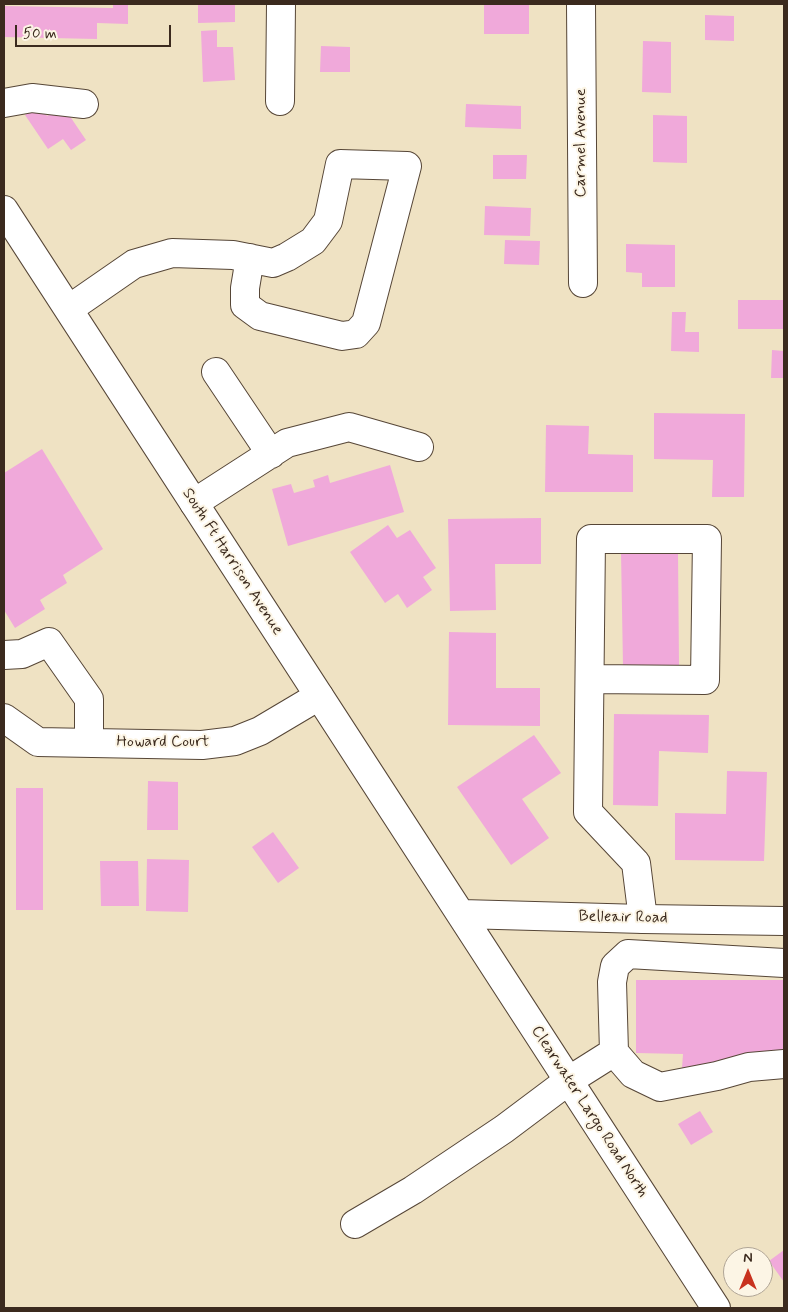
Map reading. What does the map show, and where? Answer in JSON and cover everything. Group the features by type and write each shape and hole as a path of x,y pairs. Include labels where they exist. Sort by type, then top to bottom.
{"main road":[{"path":"280,101 281,4"},
{"name":"Carmel Avenue","path":"581,4 583,283"},
{"path":"4,103 32,98 84,104"},
{"path":"69,309 134,264 172,254 233,254 273,263 313,241 328,221 340,164 407,166 366,323 356,334 342,336 260,316 246,305 244,288 250,258"},
{"name":"South Ft Harrison Avenue","path":"4,210 462,914"},
{"path":"216,372 271,454"},
{"path":"194,503 287,443 349,426 419,447"},
{"path":"590,679 705,680 706,539 591,539 588,812 636,863 635,919 628,954 615,966 612,982 614,1052 633,1074 660,1087 717,1076 749,1067 784,1064"},
{"path":"4,655 22,654 49,642 89,699 89,743"},
{"name":"Howard Court","path":"4,718 38,742 202,745 235,742 260,731 319,696"},
{"name":"Belleair Road","path":"462,914 784,921"},
{"name":"Clearwater Largo Road North","path":"462,914 716,1308"},
{"path":"628,954 784,963"},
{"path":"355,1224 413,1190 504,1129 568,1081 614,1052"}],"building":[{"path":"113,4 128,4 128,24 97,23 97,39 4,37 4,6 113,8"},
{"path":"198,4 235,4 235,22 198,23"},
{"path":"484,4 529,4 529,34 484,34"},
{"path":"705,15 734,16 734,41 705,40"},
{"path":"217,30 217,47 233,47 235,80 203,82 201,31"},
{"path":"643,41 671,42 671,93 642,92"},
{"path":"321,46 350,47 350,72 320,72"},
{"path":"466,104 521,106 521,129 465,127"},
{"path":"40,105 47,116 63,106 86,140 71,150 63,139 48,149 25,115"},
{"path":"653,115 687,116 687,163 653,162"},
{"path":"493,155 527,155 526,179 493,179"},
{"path":"485,206 531,208 530,236 484,235"},
{"path":"505,240 540,241 539,265 504,264"},
{"path":"626,244 675,245 675,287 642,287 642,273 626,272"},
{"path":"738,300 784,300 784,329 738,329"},
{"path":"672,312 686,312 685,332 699,332 699,352 671,351"},
{"path":"772,350 784,351 784,378 771,378"},
{"path":"654,413 745,414 744,497 712,497 713,460 654,459"},
{"path":"546,425 589,426 588,454 633,455 633,492 545,492"},
{"path":"42,449 103,549 63,575 67,583 40,600 45,609 15,628 4,610 4,473"},
{"path":"390,465 404,512 288,546 272,489 291,484 294,493 315,487 313,480 328,475 330,483"},
{"path":"541,518 541,564 495,564 496,610 450,611 448,519"},
{"path":"388,525 397,538 410,530 436,568 423,577 432,590 407,608 398,594 385,603 350,552"},
{"path":"621,552 678,552 679,665 623,666"},
{"path":"449,632 496,633 496,688 540,688 540,726 448,725"},
{"path":"614,714 709,715 708,753 659,751 658,806 613,805"},
{"path":"534,735 561,773 522,799 549,838 511,865 457,787"},
{"path":"727,771 767,772 764,861 675,860 675,813 726,814"},
{"path":"148,781 178,782 178,830 147,830"},
{"path":"16,788 43,788 43,910 16,910"},
{"path":"273,832 299,868 278,883 252,847"},
{"path":"147,859 189,860 188,912 146,911"},
{"path":"100,861 138,861 139,906 101,906"},
{"path":"636,980 784,980 784,1054 744,1054 744,1068 682,1068 683,1054 636,1053"},
{"path":"700,1111 713,1132 691,1145 678,1124"},
{"path":"784,1250 784,1282 773,1267 773,1258"}]}
